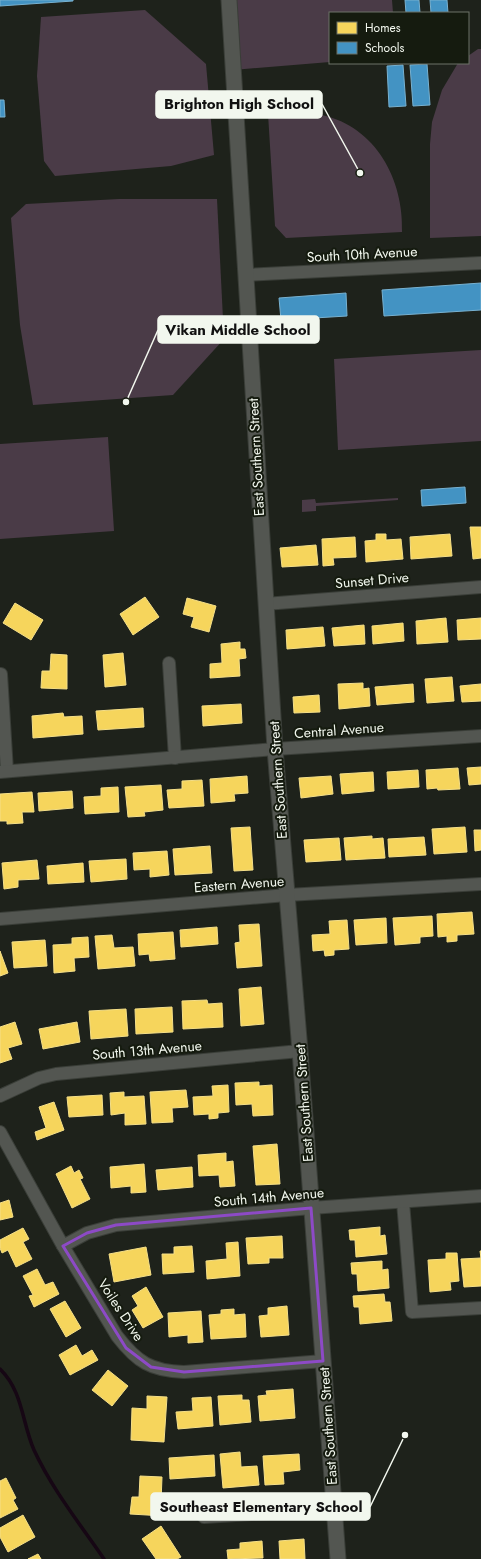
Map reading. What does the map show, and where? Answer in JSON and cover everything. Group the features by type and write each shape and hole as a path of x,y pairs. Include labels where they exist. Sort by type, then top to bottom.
{"street":[{"name":"East Southern Street","path":"229,0 275,749 300,1051 338,1559"},
{"name":"South 10th Avenue","path":"245,275 481,262"},
{"name":"Sunset Drive","path":"265,604 481,587"},
{"path":"169,663 175,758"},
{"name":"Central Avenue","path":"1,674 4,771 275,749 481,736"},
{"name":"Eastern Avenue","path":"0,919 287,895 481,884"},
{"name":"South 13th Avenue","path":"0,1096 39,1078 56,1074 300,1051"},
{"name":"Voiles Drive","path":"0,1132 63,1246 126,1348 142,1362 162,1370 184,1372 323,1361"},
{"name":"South 14th Avenue","path":"63,1246 101,1228 116,1225 311,1208 481,1196"},
{"path":"403,1202 412,1312 481,1308"},
{"path":"204,1517 334,1509"}],"highlighted area":[{"path":"311,1208 323,1361 184,1372 151,1367 126,1348 63,1246 87,1233 116,1225"}],"shaded area":[{"path":"229,0 392,0 393,12 329,12 329,62 233,70"},
{"path":"145,10 206,64 214,155 171,166 55,176 44,161 37,76 41,17"},
{"path":"478,49 481,49 481,236 430,238 430,144 432,122 442,90 457,64 469,64 469,55"},
{"path":"282,110 317,114 341,121 358,131 372,144 383,158 392,175 398,193 402,232 286,238 275,226 268,114"},
{"path":"119,199 217,199 224,339 173,395 33,405 20,325 11,218 26,204"},
{"path":"481,350 481,441 338,450 334,359"},
{"path":"108,437 114,531 0,539 0,444"},
{"path":"398,498 398,500 316,506 316,511 302,512 302,500 315,499 316,503"}],"building: Homes":[{"path":"470,527 481,527 481,558 473,559"},
{"path":"376,534 386,534 386,540 401,539 403,559 366,562 365,541 376,540"},
{"path":"450,534 452,556 411,559 410,537"},
{"path":"355,537 356,557 333,558 334,565 323,566 322,539"},
{"path":"316,545 318,565 282,567 280,548"},
{"path":"145,597 159,617 133,635 120,614"},
{"path":"187,598 216,606 209,632 191,627 194,617 183,614"},
{"path":"15,603 43,620 31,640 3,623"},
{"path":"446,618 448,642 417,644 416,621"},
{"path":"481,618 481,639 458,640 457,620"},
{"path":"403,623 404,641 373,644 372,626"},
{"path":"364,625 365,644 334,646 332,628"},
{"path":"323,627 325,646 287,649 286,630"},
{"path":"240,642 240,649 245,649 246,658 239,659 240,676 210,678 210,664 222,663 221,644"},
{"path":"123,653 126,685 105,687 103,655"},
{"path":"51,654 67,655 67,689 41,688 42,671 50,671"},
{"path":"452,677 454,701 427,703 425,679"},
{"path":"363,683 363,689 369,688 370,706 339,709 338,684"},
{"path":"413,684 414,702 377,705 375,687"},
{"path":"481,684 481,701 462,702 460,686"},
{"path":"319,695 320,712 294,713 293,697"},
{"path":"241,704 242,723 203,726 202,706"},
{"path":"143,708 144,727 98,730 96,711"},
{"path":"63,713 64,717 82,716 83,734 33,738 32,716"},
{"path":"481,767 481,784 469,785 467,768"},
{"path":"458,768 460,789 427,789 426,770"},
{"path":"418,770 419,787 388,789 387,772"},
{"path":"373,772 374,791 342,794 340,774"},
{"path":"247,776 248,793 234,794 235,801 211,803 210,779"},
{"path":"331,776 333,794 301,798 299,778"},
{"path":"202,780 204,806 169,808 167,790 182,789 182,781"},
{"path":"161,785 163,810 144,812 145,816 128,817 125,787"},
{"path":"118,787 119,812 85,814 84,797 101,796 101,788"},
{"path":"72,791 73,808 39,811 38,793"},
{"path":"32,792 34,812 22,812 23,823 7,824 7,821 0,821 0,794"},
{"path":"250,827 253,870 234,871 231,828"},
{"path":"465,827 467,852 434,854 432,829"},
{"path":"474,830 481,830 481,850 475,851"},
{"path":"372,836 372,839 383,838 385,858 346,860 344,838"},
{"path":"424,837 426,855 389,857 388,839"},
{"path":"339,838 341,860 306,862 304,840"},
{"path":"210,846 212,873 175,875 173,849"},
{"path":"167,851 169,875 150,877 150,869 134,870 133,853"},
{"path":"126,859 127,879 91,882 89,861"},
{"path":"37,860 39,879 18,880 18,887 4,889 2,863"},
{"path":"83,863 84,882 48,884 47,866"},
{"path":"472,912 474,934 457,935 457,941 447,942 447,936 438,937 437,914"},
{"path":"432,916 433,936 420,937 420,943 395,945 393,918"},
{"path":"386,918 387,943 356,945 354,920"},
{"path":"347,920 349,949 334,950 334,955 325,956 324,950 313,951 312,935 330,934 329,921"},
{"path":"259,924 262,966 237,968 235,943 240,942 239,925"},
{"path":"217,927 218,944 181,947 180,930"},
{"path":"173,932 175,959 150,961 149,954 139,955 138,934"},
{"path":"112,935 114,948 133,947 135,966 98,969 95,936"},
{"path":"88,937 89,957 74,958 75,971 54,973 53,945 72,944 72,938"},
{"path":"45,940 47,966 14,968 12,942"},
{"path":"0,951 8,973 0,976"},
{"path":"261,987 264,1024 241,1026 239,989"},
{"path":"207,1000 208,1004 222,1003 223,1027 183,1029 182,1001"},
{"path":"172,1007 173,1032 136,1034 135,1009"},
{"path":"126,1009 128,1036 91,1039 89,1011"},
{"path":"15,1022 22,1044 8,1048 12,1059 0,1063 0,1027"},
{"path":"77,1022 80,1042 43,1049 39,1029"},
{"path":"259,1082 259,1086 272,1085 273,1115 253,1116 252,1104 236,1105 235,1083"},
{"path":"228,1085 229,1112 218,1113 218,1118 209,1119 209,1114 194,1115 193,1097 213,1096 212,1086"},
{"path":"186,1090 188,1107 172,1108 173,1122 152,1123 150,1092"},
{"path":"124,1092 124,1097 144,1096 146,1124 125,1125 125,1113 111,1115 110,1093"},
{"path":"102,1095 103,1115 69,1117 67,1097"},
{"path":"54,1102 64,1130 37,1140 35,1132 46,1128 39,1107"},
{"path":"277,1144 280,1184 256,1185 253,1146"},
{"path":"226,1153 226,1162 233,1161 235,1186 220,1187 219,1175 199,1176 198,1155"},
{"path":"144,1164 146,1192 131,1193 131,1186 111,1188 110,1167"},
{"path":"71,1166 74,1173 79,1170 83,1178 80,1179 90,1199 72,1208 56,1174"},
{"path":"192,1167 193,1187 158,1190 156,1170"},
{"path":"9,1200 13,1217 0,1220 0,1203"},
{"path":"380,1227 380,1236 385,1235 387,1254 356,1257 355,1240 350,1240 349,1230"},
{"path":"23,1228 29,1239 23,1242 32,1259 16,1267 8,1250 2,1253 0,1248 0,1240"},
{"path":"282,1236 283,1258 269,1258 269,1263 248,1264 246,1238"},
{"path":"238,1242 240,1276 207,1279 206,1261 227,1259 226,1243"},
{"path":"192,1246 194,1272 163,1274 162,1254 174,1254 174,1247"},
{"path":"146,1247 151,1275 114,1282 109,1254"},
{"path":"446,1253 457,1253 459,1281 450,1282 451,1290 430,1292 428,1260 446,1259"},
{"path":"481,1258 481,1286 464,1287 461,1259"},
{"path":"382,1261 382,1270 388,1269 389,1288 358,1291 357,1274 352,1274 351,1263"},
{"path":"37,1269 45,1285 53,1282 59,1294 34,1307 29,1296 33,1295 23,1276"},
{"path":"146,1287 163,1317 143,1328 132,1310 138,1306 132,1296"},
{"path":"384,1294 385,1302 390,1302 392,1321 360,1324 359,1307 354,1307 353,1296"},
{"path":"65,1301 81,1328 66,1337 50,1309"},
{"path":"287,1306 289,1335 261,1337 259,1316 268,1315 268,1308"},
{"path":"234,1309 234,1315 245,1314 246,1337 211,1339 209,1315 221,1314 221,1310"},
{"path":"201,1311 203,1342 188,1343 188,1335 169,1337 168,1313"},
{"path":"76,1345 82,1356 92,1350 98,1360 70,1375 59,1355"},
{"path":"108,1370 128,1386 112,1406 92,1390"},
{"path":"293,1389 295,1418 260,1421 258,1396 267,1395 266,1391"},
{"path":"242,1395 242,1400 249,1400 251,1422 220,1425 218,1396"},
{"path":"147,1396 167,1397 164,1442 131,1440 132,1408 147,1409"},
{"path":"211,1397 213,1426 178,1429 176,1412 193,1411 192,1398"},
{"path":"240,1452 241,1467 257,1466 259,1485 223,1488 220,1454"},
{"path":"299,1454 300,1470 283,1472 284,1484 265,1485 263,1456"},
{"path":"214,1455 215,1476 170,1479 169,1458"},
{"path":"140,1476 162,1477 161,1502 164,1502 164,1516 130,1514 132,1497 139,1497"},
{"path":"6,1478 16,1498 13,1500 18,1509 0,1518 0,1481"},
{"path":"23,1515 35,1537 8,1552 0,1537 0,1528"},
{"path":"161,1526 181,1557 177,1559 156,1559 142,1539"},
{"path":"304,1539 305,1559 280,1559 279,1541"},
{"path":"262,1541 263,1558 228,1559 227,1550 240,1549 240,1543"},
{"path":"38,1554 41,1559 28,1559"}],"building: Schools":[{"path":"0,0 73,0 73,1 0,6"},
{"path":"405,0 419,0 420,12 406,12"},
{"path":"430,0 447,0 448,12 431,12"},
{"path":"427,64 430,105 413,106 410,65"},
{"path":"403,65 406,106 389,107 387,66"},
{"path":"0,100 4,100 5,117 0,117"},
{"path":"481,283 481,310 384,316 382,290"},
{"path":"346,293 347,316 281,320 279,298"},
{"path":"465,487 466,503 422,506 421,490"}],"waterway":[{"path":"0,1369 8,1378 18,1397 30,1440 49,1479 104,1559"}],"place":[{"name":"Brighton High School","path":"360,173"},
{"name":"Vikan Middle School","path":"126,402"},
{"name":"Southeast Elementary School","path":"405,1435"}]}
